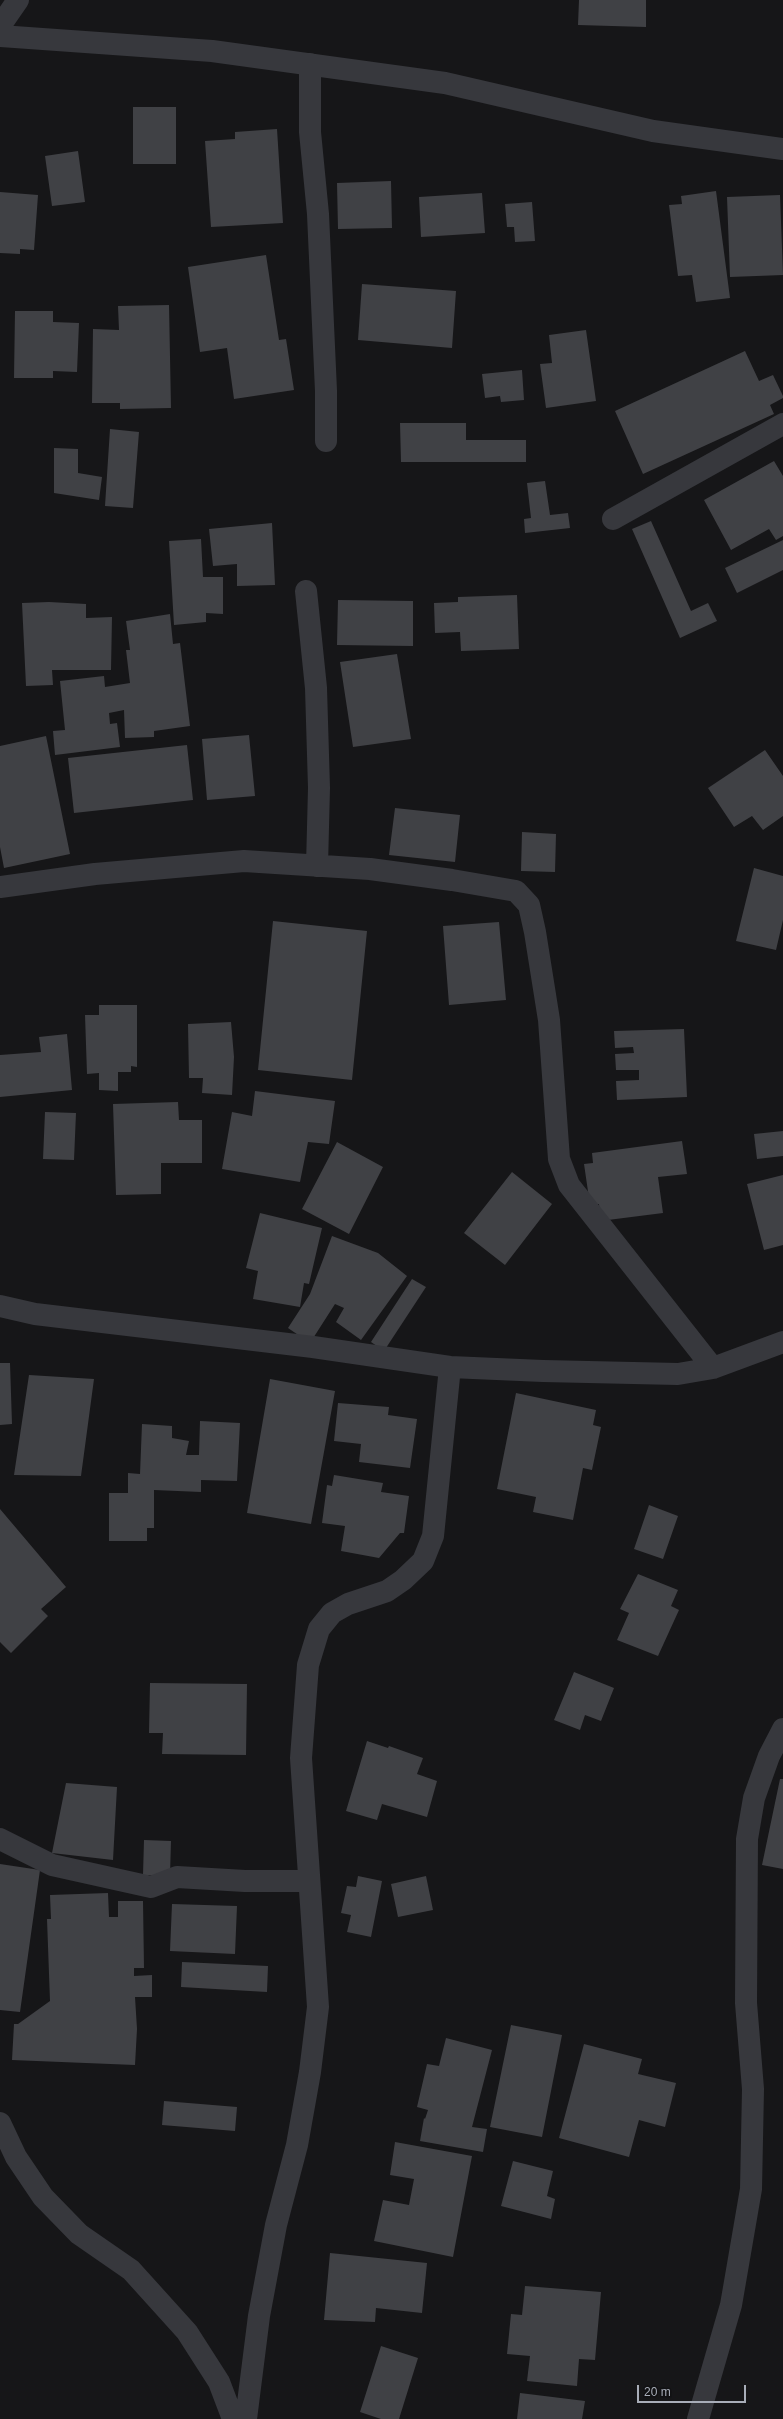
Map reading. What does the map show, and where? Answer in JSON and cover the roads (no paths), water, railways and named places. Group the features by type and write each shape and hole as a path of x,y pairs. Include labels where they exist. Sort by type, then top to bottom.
{"street":[{"path":"0,26 18,0"},
{"path":"0,36 212,50 445,83 653,131 783,149"},
{"path":"310,64 310,132 318,214 326,384 326,441"},
{"path":"613,519 783,424"},
{"path":"306,591 316,688 319,788 317,866"},
{"path":"0,887 95,874 244,860 370,869 452,880 516,891 529,905 549,1020 559,1159 568,1185 712,1368"},
{"path":"0,1306 35,1314 313,1347 450,1367 633,1374 678,1374 712,1368 783,1342"},
{"path":"246,2419 259,2316 276,2224 297,2145 310,2072 318,2008 308,1881 301,1758 308,1665 320,1629 332,1613 348,1604 387,1591 403,1580 423,1560 433,1536 450,1367"},
{"path":"698,2419 731,2305 752,2189 753,2089 746,2003 747,1839 754,1798 769,1756 783,1729"},
{"path":"0,1839 52,1865 151,1887 177,1877 245,1881 308,1881"},
{"path":"0,2123 16,2157 42,2197 79,2234 131,2270 187,2332 219,2382 233,2419"}]}
